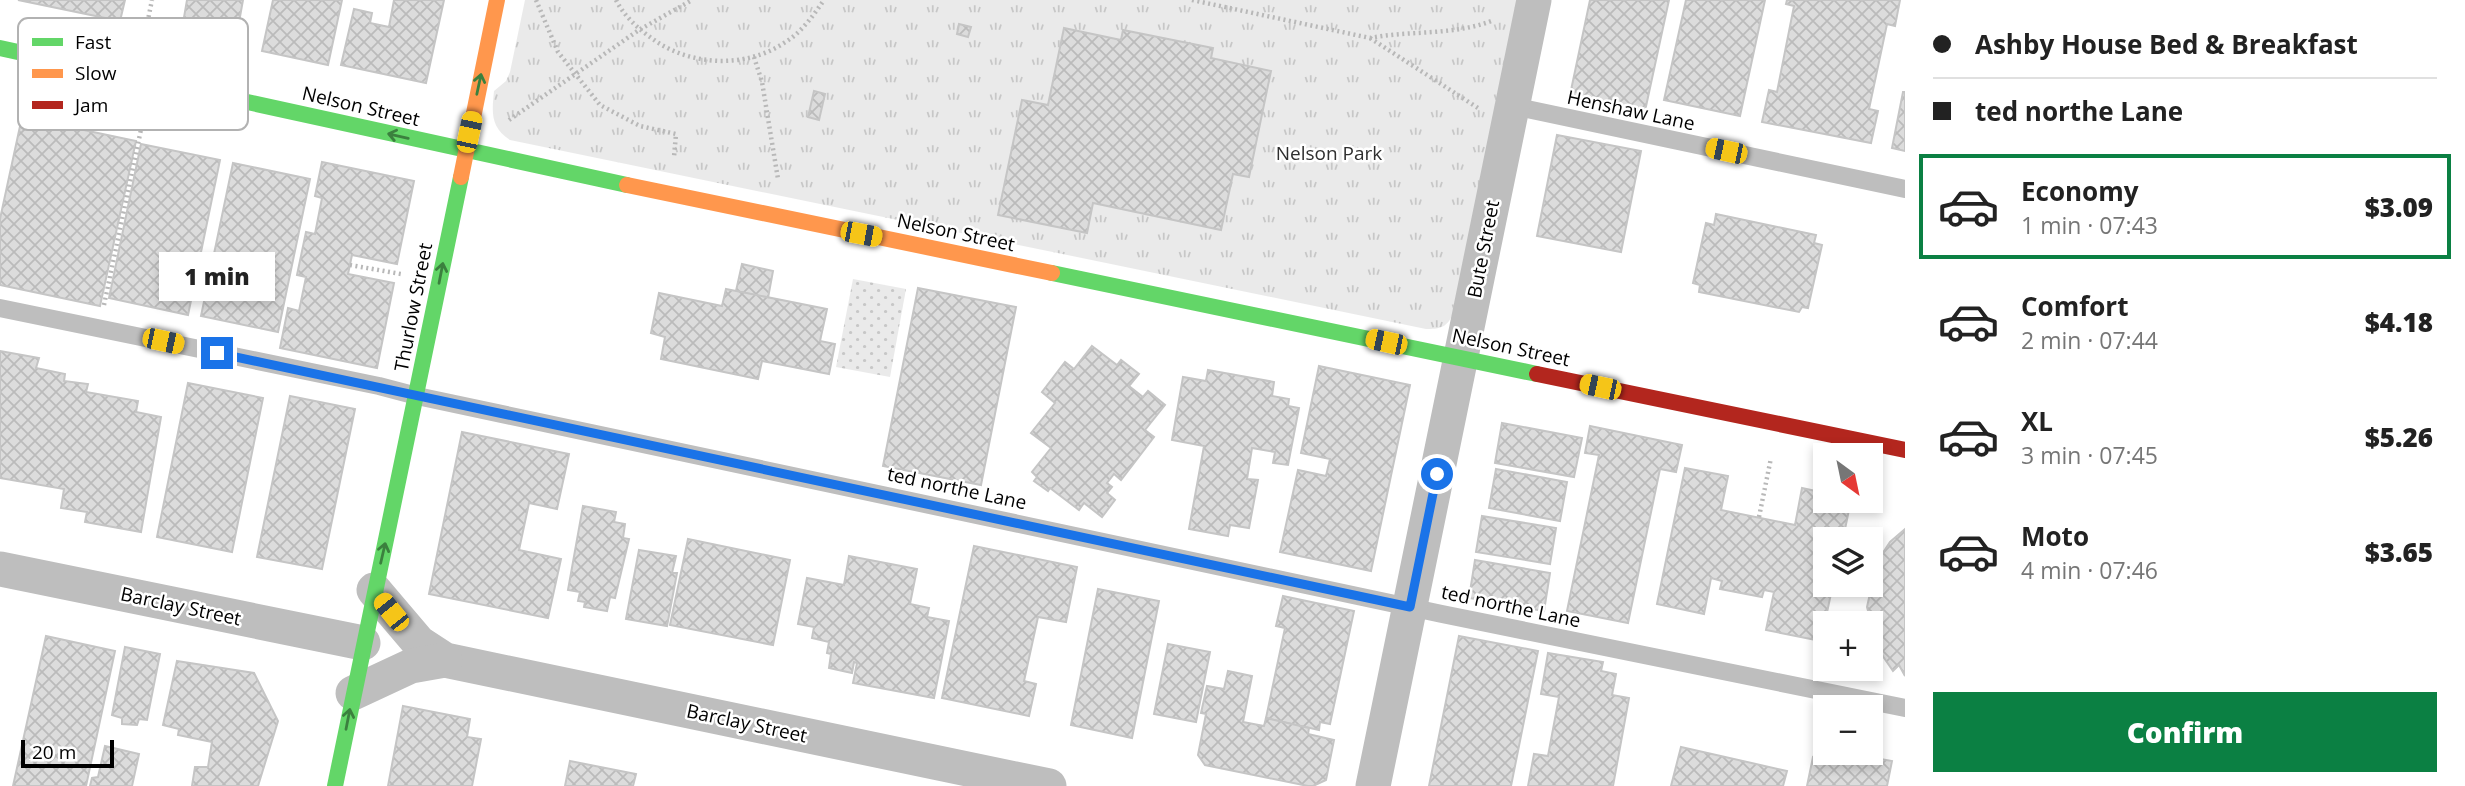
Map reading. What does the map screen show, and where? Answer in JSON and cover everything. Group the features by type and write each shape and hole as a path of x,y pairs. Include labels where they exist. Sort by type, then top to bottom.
{"street":[{"name":"Thurlow Street","path":"335,786 497,0"},
{"name":"Bute Street","path":"1373,786 1534,0"},
{"name":"Nelson Street","path":"0,48 18,52"},
{"name":"Nelson Street","path":"248,102 465,151 1905,450"},
{"name":"Barclay Street","path":"0,569 363,643"},
{"name":"Barclay Street","path":"374,590 419,643 445,660 1049,786"},
{"name":"Barclay Street","path":"353,693 411,666 445,660"}],"lane":[{"name":"Henshaw Lane","path":"1513,106 1905,189"},
{"name":"ted northe Lane","path":"0,308 379,386 1410,607 1905,708"}],"path":[{"path":"149,18 152,0"},
{"path":"536,0 558,52 600,105 640,126 676,134 674,157"},
{"path":"617,0 639,30 673,53 713,62 754,57 784,43 810,21 824,0"},
{"path":"508,120 639,30 692,0"},
{"path":"1192,0 1370,38 1478,108"},
{"path":"1370,38 1466,30 1494,20"},
{"path":"754,57 762,82 778,179"},
{"path":"103,309 141,130"},
{"path":"350,265 401,274"},
{"path":"1759,517 1772,453"}],"green space":[{"name":"Nelson Park","path":"525,0 1517,0 1452,316 1442,327 1426,329 510,140 499,130 494,119 494,91 506,81 510,72"},
{"path":"853,279 906,289 890,377 836,367"}],"building":[{"path":"18,0 125,0 121,18 105,18"},
{"path":"187,0 243,0 240,18 184,18"},
{"path":"273,0 342,0 328,65 262,51"},
{"path":"394,0 444,0 426,83 341,65 354,9 372,13 370,23 389,27"},
{"path":"1590,0 1669,0 1645,111 1570,95"},
{"path":"1686,0 1765,0 1740,116 1664,100"},
{"path":"1787,0 1900,0 1895,26 1887,24 1869,109 1878,111 1871,143 1762,122 1769,90 1777,92 1794,6 1786,4"},
{"path":"959,24 971,27 968,37 957,34"},
{"path":"1064,28 1121,40 1123,30 1213,48 1211,58 1271,71 1249,177 1233,174 1221,230 1093,203 1087,233 998,215 1022,100 1048,105"},
{"path":"814,91 825,94 819,120 808,117"},
{"path":"1905,92 1905,151 1892,148"},
{"path":"19,130 84,130 136,141 100,306 0,285 0,219"},
{"path":"1557,135 1641,151 1621,252 1537,236"},
{"path":"141,144 220,160 188,315 109,298"},
{"path":"322,162 414,181 397,264 352,255 348,274 394,283 377,368 280,348 288,308 299,311 306,277 297,275 306,232 315,234 322,198 315,196"},
{"path":"233,163 310,179 278,332 201,316"},
{"path":"1716,214 1816,235 1814,243 1822,245 1808,308 1802,307 1799,312 1699,292 1700,285 1693,283 1706,223 1714,225"},
{"path":"742,264 773,271 768,298 736,291"},
{"path":"918,288 1016,307 981,485 883,466"},
{"path":"726,289 827,309 820,341 835,344 829,374 762,361 758,379 661,359 665,337 651,333 659,293 722,306"},
{"path":"1092,346 1117,365 1121,360 1139,374 1129,386 1143,397 1148,391 1165,405 1145,430 1154,437 1121,480 1114,474 1107,483 1112,487 1107,493 1115,500 1102,517 1084,503 1079,510 1050,488 1048,491 1034,481 1037,477 1032,472 1051,448 1031,433 1055,403 1042,392 1065,362 1074,369"},
{"path":"0,351 39,358 36,368 65,374 64,381 88,384 86,392 138,401 136,412 161,417 141,532 85,522 87,512 61,508 64,489 0,478"},
{"path":"1319,366 1410,385 1371,571 1280,552 1298,470 1326,476 1330,459 1301,453"},
{"path":"1208,370 1274,382 1272,396 1289,399 1288,406 1299,408 1288,465 1273,463 1275,452 1252,448 1247,479 1258,480 1249,528 1230,525 1228,536 1189,529 1204,446 1172,440 1183,377 1206,381"},
{"path":"188,383 263,398 232,552 157,537"},
{"path":"290,396 355,409 322,569 257,557"},
{"path":"1502,423 1582,438 1574,477 1495,463"},
{"path":"1590,426 1682,445 1676,472 1660,469 1628,623 1567,611 1599,455 1585,453"},
{"path":"462,432 569,454 557,509 529,503 519,550 561,559 548,618 429,594"},
{"path":"1685,468 1728,476 1721,510 1795,525 1802,488 1813,490 1813,513 1848,513 1845,527 1813,527 1813,597 1830,597 1827,611 1813,611 1813,639 1766,630 1774,592 1764,590 1762,597 1720,589 1722,581 1711,578 1704,614 1657,604"},
{"path":"1496,469 1567,482 1560,521 1489,508"},
{"path":"583,506 616,512 614,522 625,524 623,538 629,539 615,598 610,597 607,611 584,607 585,602 578,601 580,592 568,590"},
{"path":"1482,516 1556,528 1550,564 1476,552"},
{"path":"1905,529 1905,676 1899,665 1893,671 1883,656 1883,611 1868,611 1867,607 1869,597 1883,597 1883,553 1890,542"},
{"path":"688,539 790,560 773,645 670,625"},
{"path":"974,546 1077,567 1066,622 1038,617 1024,681 1036,684 1029,716 942,698"},
{"path":"639,550 676,556 672,573 677,573 667,626 626,619"},
{"path":"849,556 917,569 910,604 929,608 927,617 949,621 934,698 853,683 857,663 854,662 852,673 829,668 829,642 812,638 814,627 798,624 807,578 844,585"},
{"path":"1475,560 1550,573 1544,611 1469,598"},
{"path":"1098,589 1159,601 1132,738 1071,725"},
{"path":"1283,596 1354,611 1330,724 1320,722 1319,730 1266,718 1285,628 1276,626"},
{"path":"46,636 115,651 86,786 13,786"},
{"path":"1459,636 1538,651 1511,786 1429,786"},
{"path":"1168,644 1210,652 1196,722 1154,714"},
{"path":"125,647 160,654 147,720 139,719 137,725 122,724 122,718 112,715"},
{"path":"1548,653 1603,662 1601,671 1616,674 1612,695 1629,698 1613,786 1528,786 1534,754 1548,756 1559,697 1541,694"},
{"path":"177,661 254,673 278,721 258,786 192,786 195,767 208,767 212,742 178,735 179,729 163,725"},
{"path":"1228,671 1252,676 1243,722 1264,726 1266,718 1309,728 1308,734 1334,740 1326,780 1308,786 1205,765 1198,755 1206,714 1201,713 1207,686 1224,689"},
{"path":"403,706 470,719 467,737 481,739 472,786 388,786"},
{"path":"105,746 139,754 132,786 90,786 92,778 98,777"},
{"path":"1681,747 1787,771 1783,786 1671,786"},
{"path":"1813,757 1813,765 1883,765 1883,759 1892,761 1887,786 1807,786"},
{"path":"570,761 636,774 633,786 565,786"}],"traffic: fast":[{"path":"0,48 18,52"},
{"path":"248,102 627,185"},
{"path":"335,786 461,177"},
{"path":"1052,273 1537,374"}],"traffic: slow":[{"path":"461,177 497,0"},
{"path":"627,185 1052,273"}],"traffic: jam":[{"path":"1537,374 1905,450"}],"route":[{"path":"217,353 1410,607 1437,474"}]}
